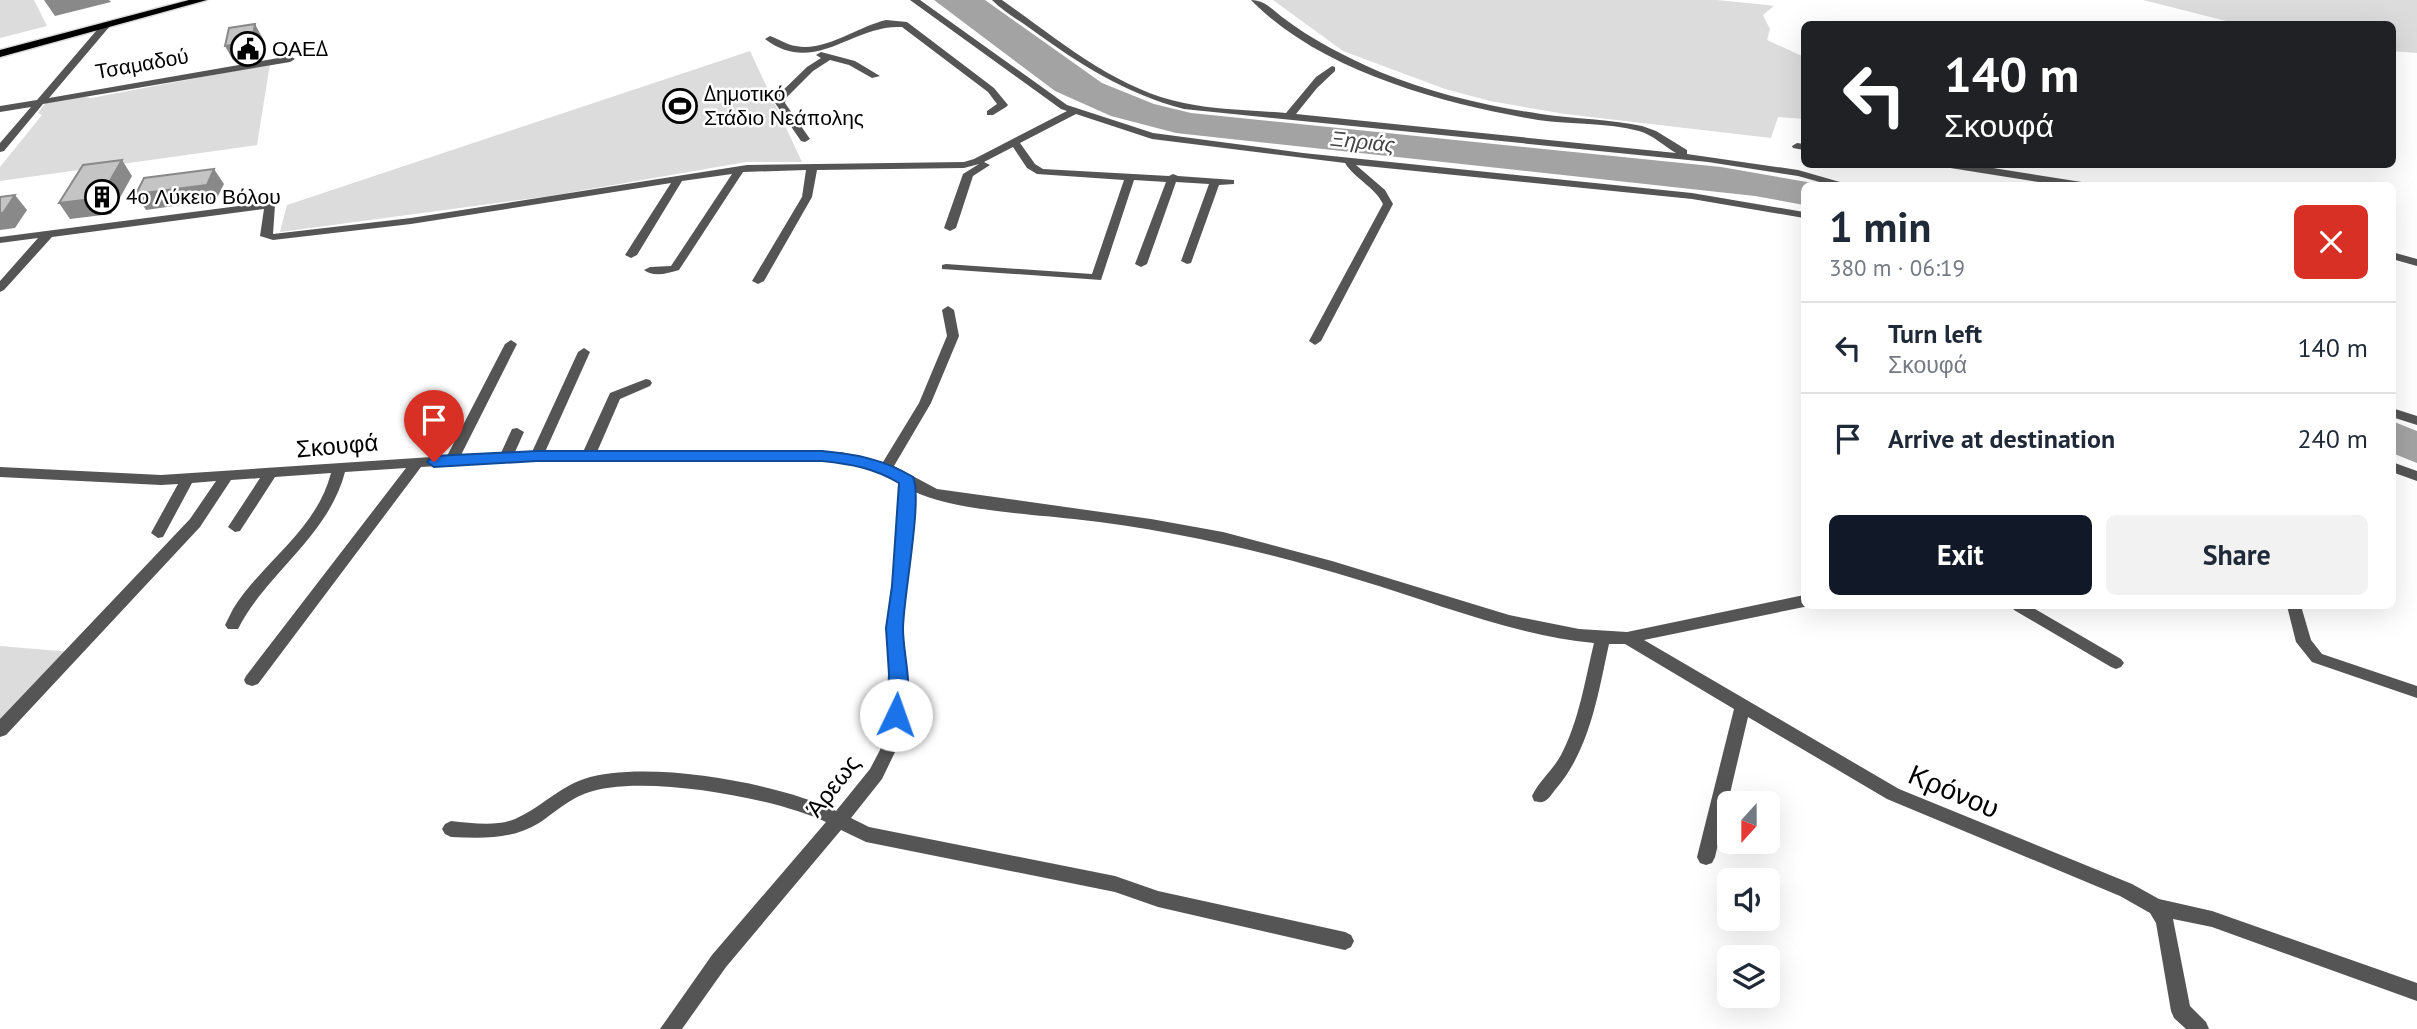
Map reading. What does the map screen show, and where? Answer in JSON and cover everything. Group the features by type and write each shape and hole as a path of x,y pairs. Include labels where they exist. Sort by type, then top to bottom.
{"main road":[{"path":"0,47 178,0"},
{"path":"0,54 202,0"}],"street":[{"path":"914,0 1073,112 1181,142 1692,196 1801,214"},
{"path":"996,0 1081,63 1150,96 1195,108 1708,159 1798,173 1833,182"},
{"path":"1255,0 1298,36 1383,77 1500,110 1641,129 1669,146 1708,159"},
{"path":"814,52 865,30 892,23 904,24 997,96 1003,105 990,113"},
{"path":"1,146 105,26"},
{"path":"771,39 784,47 852,63 875,76"},
{"path":"805,139 780,103 781,97 810,69 829,57"},
{"name":"Τσαμαδού","path":"0,109 290,59"},
{"path":"1287,118 1310,94 1320,78 1332,69"},
{"path":"950,228 968,174 1073,112"},
{"path":"0,240 270,205 266,236 273,237 411,221 740,169 964,165 1016,146"},
{"path":"1016,146 1031,166 1041,172 1230,182"},
{"path":"1315,341 1388,204 1385,196 1355,172 1349,161"},
{"path":"758,281 803,205 811,184 812,166"},
{"path":"1970,168 2062,182"},
{"path":"650,270 675,268 740,169"},
{"path":"946,267 1097,278 1130,177"},
{"path":"1141,264 1173,177"},
{"path":"631,255 678,180"},
{"path":"1187,261 1215,181"},
{"path":"0,288 48,234"},
{"path":"2396,256 2417,263"},
{"path":"886,468 925,402 953,337 948,310"},
{"path":"451,461 511,344"},
{"path":"537,456 584,352"},
{"path":"589,456 615,396 646,383"},
{"path":"2396,413 2417,421"},
{"path":"506,457 517,432"},
{"name":"Σκουφά","path":"0,472 135,480 187,480 506,457 841,457 886,468 921,489 954,498 1103,516 1223,537 1515,622 1602,639 1626,638 1801,602"},
{"path":"252,680 417,463"},
{"path":"2396,468 2417,476"},
{"path":"233,625 239,611 327,502 334,490 340,469"},
{"path":"235,527 270,475"},
{"path":"0,730 195,523 225,478"},
{"path":"158,533 187,480"},
{"name":"Άρεως","path":"670,1029 719,961 876,774 888,750 896,715 898,674 894,628 901,586 907,481"},
{"path":"2024,609 2116,663"},
{"path":"2295,609 2304,642 2317,658 2417,692"},
{"name":"Κρόνου","path":"1626,638 1825,757 1893,794 2126,890 2156,907 2212,919 2417,992"},
{"path":"1539,796 1558,776 1571,754 1602,639"},
{"path":"1706,856 1743,706"},
{"path":"451,829 490,830 516,826 559,797 603,781 668,780 771,798 840,819 866,834 1115,884 1158,899 1345,941"},
{"path":"2156,907 2167,928 2181,1011 2189,1026"}],"shaded area":[{"path":"0,0 34,0 47,26 0,38"},
{"path":"1273,0 1717,0 1774,6 1763,15 1770,29 1767,40 1801,56 1801,119 1778,117 1771,138 1565,114 1490,101 1445,89 1343,51"},
{"path":"2143,0 2417,0 2417,53 2396,51 2396,21 2226,21"},
{"name":"Δημοτικό Στάδιο Νεάπολης","path":"750,51 802,162 746,162 550,196 280,232 287,205"},
{"path":"270,64 257,145 0,181 0,167 42,115 38,113 47,101 79,96 91,98"},
{"path":"0,646 71,652 0,725"}],"water":[{"name":"Ξηριάς","path":"934,0 985,0 1102,83 1154,104 1191,113 1721,167 1807,182 1801,182 1801,204 1755,196 1176,133 1111,116 1055,91"},
{"path":"2396,423 2417,431 2417,463 2396,455"}],"building":[{"path":"255,24 252,41 225,46 229,28"},
{"path":"122,160 100,198 59,203 83,165"},
{"path":"214,169 207,185 136,194 144,178"},
{"path":"15,195 3,213 0,213 0,197"}],"place":[{"name":"ΟΑΕΔ","path":"248,49"},
{"name":"Δημοτικό Στάδιο Νεάπολης","path":"680,106"},
{"name":"4ο Λύκειο Βόλου","path":"102,197"}],"route":[{"path":"434,462 537,456 822,456 858,459 886,468 907,481 904,492 905,528 901,586 894,628 898,674 896,715"}]}
